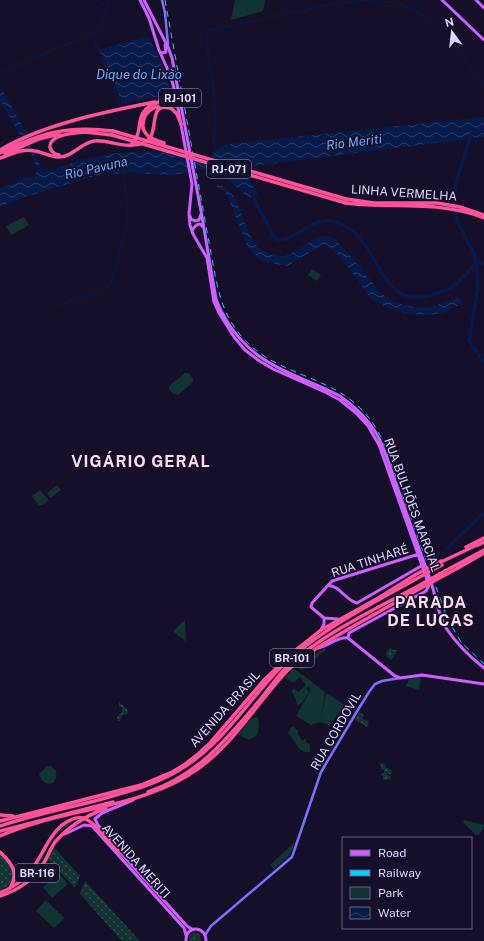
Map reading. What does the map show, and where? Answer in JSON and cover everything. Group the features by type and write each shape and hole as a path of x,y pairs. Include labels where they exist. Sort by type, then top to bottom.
{"highway":[{"path":"0,152 69,123 163,100 173,97 175,92"},
{"path":"122,145 130,144 135,141 144,111 163,100"},
{"path":"172,148 148,136 143,128 144,118 151,110 163,106 177,114 181,124"},
{"path":"0,158 28,150 59,158 64,157 92,141 102,141 122,145 137,145 146,142 151,136 156,112 164,108 172,110"},
{"name":"LINHA VERMELHA","path":"0,158 27,141 49,133 92,128 172,148 346,201"},
{"path":"86,132 55,138 50,144 52,151 58,155 64,155 86,142 96,139 115,144"},
{"name":"LINHA VERMELHA","path":"27,141 58,134 86,132 112,133 346,201 377,206 448,206 484,214"},
{"name":"LINHA VERMELHA","path":"460,209 484,218"},
{"name":"AVENIDA BRASIL","path":"0,820 23,816 133,788 179,768 210,743 265,679 301,645 320,630 484,538"},
{"name":"AVENIDA BRASIL","path":"0,826 146,786 171,775 196,759 216,741 283,666 314,639 416,577 434,564 441,563 484,542"},
{"name":"AVENIDA BRASIL","path":"0,836 24,827 137,798 160,790 188,776 218,753 288,670 316,648 445,571 484,550"},
{"name":"AVENIDA BRASIL","path":"0,831 145,793 177,779 201,764 226,740 286,669 316,644 354,621 458,568 484,553"},
{"path":"325,642 354,621"},
{"path":"306,646 312,639 333,622"},
{"path":"195,756 216,741"},
{"name":"BR-101","path":"188,776 201,764"},
{"name":"BR-101","path":"78,801 115,795"},
{"name":"BR-116","path":"0,896 14,891 32,879 45,862 54,844 61,836 76,824 97,812 128,800"},
{"path":"0,816 23,816"},
{"path":"0,893 18,884 28,874 38,860 51,837 62,825 77,817 86,819 95,824 114,847 121,853"},
{"path":"0,852 14,868 15,876 10,889"}],"main road":[{"name":"RJ-101","path":"140,0 149,18 159,50 171,77 188,151"},
{"name":"RJ-101","path":"144,0 168,47 174,66 188,151"},
{"path":"162,0 165,13 168,47"},
{"path":"442,0 484,40"},
{"path":"476,0 484,8"},
{"path":"159,50 163,53 167,50 160,30"},
{"path":"164,62 166,58 169,58 174,66"},
{"path":"188,151 192,173"},
{"name":"RUA BULHÕES MARCIAL","path":"192,173 201,211 210,270"},
{"name":"RUA BULHÕES MARCIAL","path":"192,173 193,188 189,222 192,231 206,256 218,305 237,335 261,358 275,367 340,396 368,422 382,445 420,554 429,585 426,591"},
{"path":"189,214 191,219 197,221 200,218 201,211"},
{"path":"192,231 195,226 199,224 202,225 204,229"},
{"name":"RUA TINHARÉ","path":"324,618 312,609 311,606 332,581 420,554"},
{"path":"327,586 332,586 352,602 357,603 423,565"},
{"name":"RUA BULHÕES MARCIAL","path":"423,565 440,616 449,632 464,650 484,668"},
{"path":"332,581 332,586"},
{"path":"348,638 349,633 426,591 432,593 434,597"},
{"path":"320,630 324,624 324,618 338,619"},
{"path":"316,648 326,646 343,638 348,638 400,678"},
{"path":"390,680 393,677 392,673"},
{"name":"RUA CORDOVIL","path":"205,934 208,929 292,856 323,767 371,689 377,683 422,674 484,684"},
{"name":"AVENIDA BRASIL","path":"95,824 96,818 102,813 137,798"},
{"name":"AVENIDA MERITI","path":"61,836 82,825 86,824 92,826 184,928 186,935"},
{"name":"AVENIDA MERITI","path":"121,853 187,926 192,929"},
{"path":"186,941 186,935 192,929 208,929"},
{"path":"200,930 205,934 206,941"}],"green space":[{"path":"235,0 265,0 263,11 231,20"},
{"path":"24,217 29,225 11,235 6,226"},
{"path":"312,269 321,275 317,281 308,275"},
{"path":"185,373 189,373 193,379 192,383 178,395 173,394 169,389 170,385"},
{"path":"57,485 61,490 50,498 47,493"},
{"path":"40,490 48,499 45,504 39,506 32,496"},
{"path":"185,620 185,641 174,632 174,630"},
{"path":"324,648 326,650 301,670 298,666"},
{"path":"390,648 398,650 391,660 387,657 386,653"},
{"path":"293,669 325,692 321,718 326,693 345,705 329,725 320,722 311,725 296,716 310,691 309,686 306,689 309,692 301,704 297,705 296,699 291,691 294,688 298,692 306,685 300,677 293,683 285,678"},
{"path":"421,676 419,690 406,686 410,678"},
{"path":"119,702 127,709 128,713 125,715 123,714 120,721 118,721 117,717 122,712 122,707 119,707"},
{"path":"359,712 364,715 362,719 369,721 367,727 355,720"},
{"path":"258,717 259,726 257,735 249,740 238,734 251,719"},
{"path":"292,726 298,730 298,734 302,741 306,738 306,742 310,745 310,752 302,751 290,736 288,733"},
{"path":"380,763 386,764 385,767 392,770 391,774 386,774 391,777 391,779 383,780 383,776 381,775 384,770 381,769"},
{"path":"47,766 51,766 56,771 55,780 50,784 44,782 39,774"},
{"path":"74,819 78,819 65,827 54,838 38,866 29,878 11,890 0,894 21,883 28,876 49,842 62,826"},
{"path":"464,820 484,825 479,835 476,835 463,822"},
{"path":"296,841 289,856 274,869 270,865"},
{"path":"53,846 80,876 75,888 47,859"},
{"path":"0,854 10,863 13,876 10,883 0,891"},
{"path":"59,873 68,884 52,898 43,887"},
{"path":"85,881 140,941 122,941 80,894"},
{"path":"46,900 64,918 54,928 36,911"},
{"path":"194,932 200,935 201,941 189,941 189,936"}],"water":[{"name":"Dique do Lixão","path":"143,37 149,37 166,72 170,94 122,104 114,80 99,49"},
{"name":"Rio Meriti","path":"0,86 28,136 30,146 34,150 41,169 54,170 80,160 118,153 152,151 211,157 216,150 228,144 484,117 484,137 246,167 246,175 258,193 250,199 223,175 212,170 202,170 172,175 131,172 123,174 104,173 25,197 0,207 0,188 16,183 23,178 34,177 38,170 30,150 0,100"},
{"path":"217,184 226,188 233,195 250,235 257,245 265,252 272,255 285,257 319,237 328,236 336,240 380,292 394,302 413,307 428,308 458,297 461,299 462,304 443,313 431,315 408,314 383,306 371,299 343,260 327,245 323,245 287,266 261,261 247,246 228,197 224,191 216,188"}],"waterway":[{"path":"97,0 108,7"},
{"path":"217,150 213,144 215,121 213,86 206,31 295,12 303,12 319,6 368,0"},
{"path":"371,0 401,5 421,14 442,32 452,43 484,87"},
{"path":"410,7 417,0"},
{"path":"66,45 98,30 104,19 110,1"},
{"path":"91,33 113,83 119,104"},
{"path":"50,51 65,45"},
{"path":"34,58 49,52"},
{"path":"28,61 33,59"},
{"path":"3,71 27,61"},
{"path":"471,135 456,183 455,196 457,221 475,256 476,263 478,286 469,341 484,362"},
{"path":"55,306 98,293 111,284 128,222 123,174"},
{"name":"Rio Pavuna","path":"251,193 272,234 278,240 293,236 320,221 328,220 337,222 348,228 363,242 387,281 394,289 403,295 414,297 427,296 443,291 457,283 476,263 484,263"},
{"path":"448,547 484,513"}],"railway":[{"path":"165,0 214,269 222,303 226,312 235,328 259,353 332,388 360,407 370,419 379,433 385,447 448,620 461,642 484,664"}],"district":[{"name":"VIGÁRIO GERAL","path":"141,461"},
{"name":"PARADA DE LUCAS","path":"431,611"}]}
